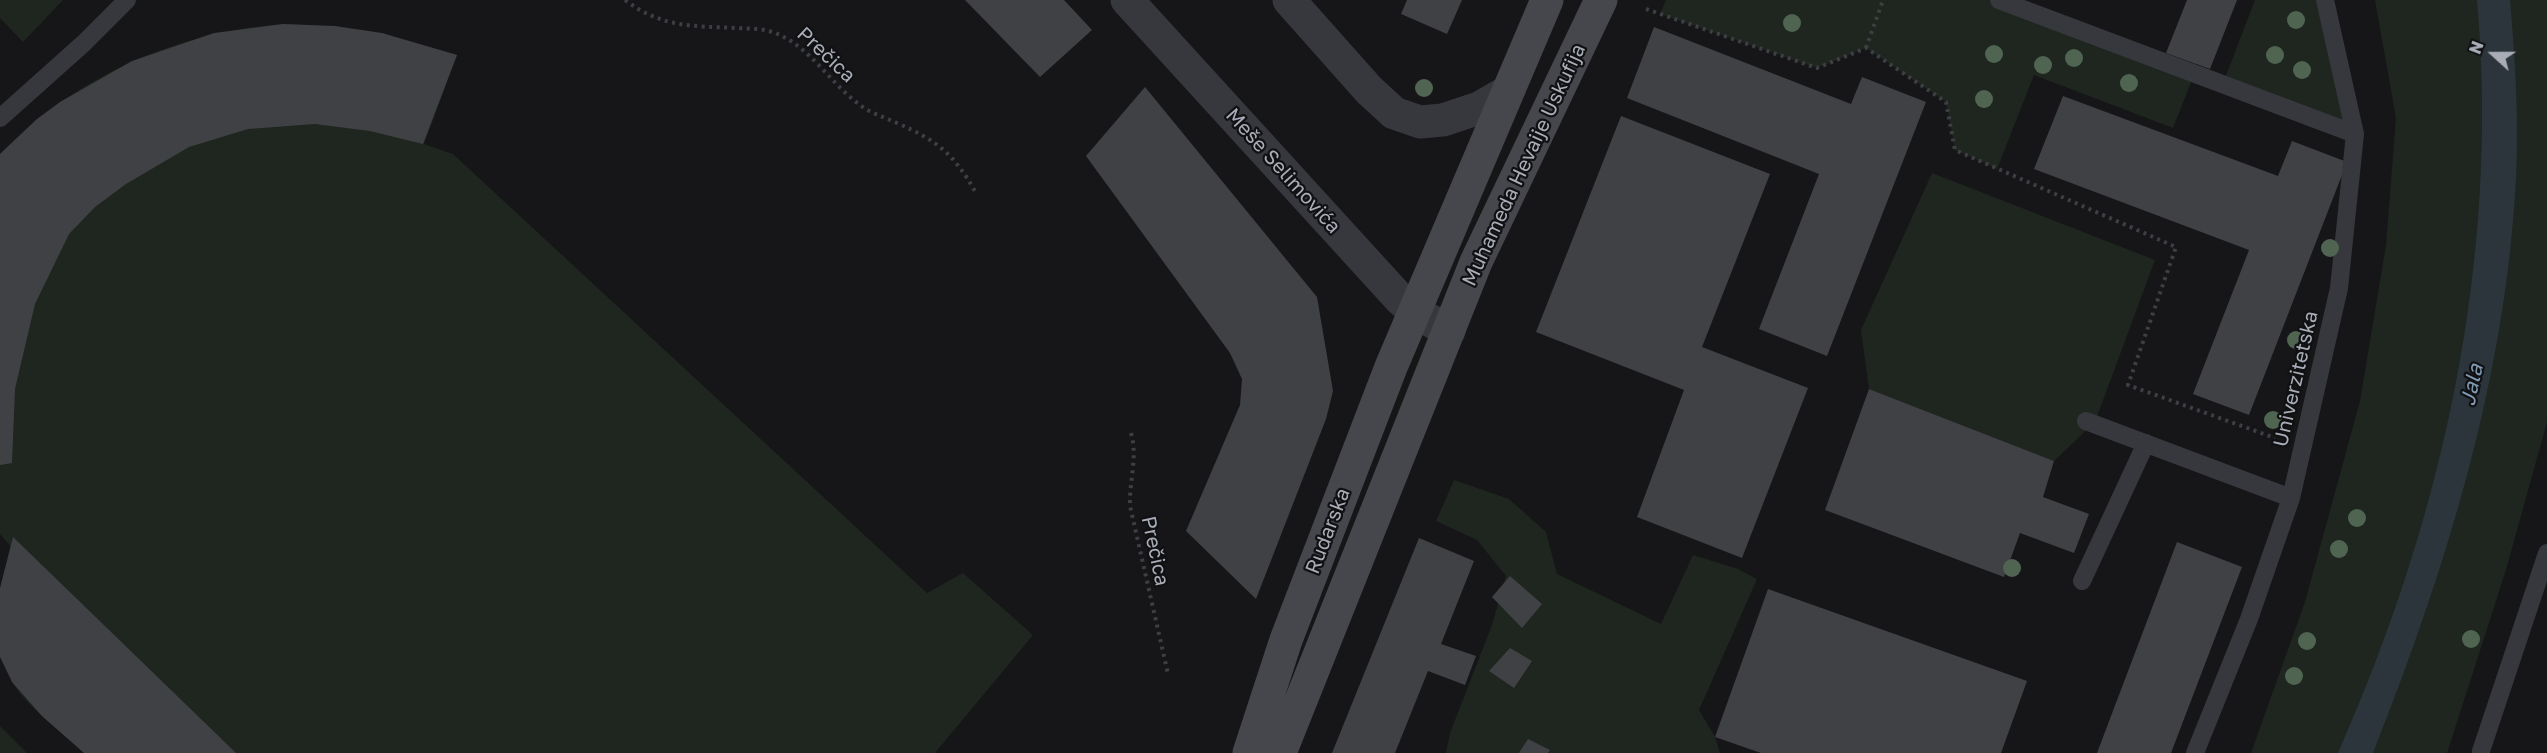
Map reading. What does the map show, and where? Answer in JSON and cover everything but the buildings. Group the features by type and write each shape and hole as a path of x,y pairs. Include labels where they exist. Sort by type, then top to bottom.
{"main road":[{"name":"Muhameda Hevaije Uskufija","path":"1415,312 1505,93 1547,0"},
{"name":"Muhameda Hevaije Uskufija","path":"1449,331 1476,262 1601,0"},
{"name":"Rudarska","path":"1249,753 1286,640 1391,367 1415,312"},
{"name":"Rudarska","path":"1280,753 1421,393 1449,331"}],"street":[{"name":"Meše Selimovića","path":"1127,0 1399,298 1415,312 1449,331"},
{"path":"1289,0 1369,90 1394,113 1420,122 1443,120 1479,108 1505,93"}],"lane":[{"path":"0,118 84,43 127,0"},
{"path":"1999,0 2355,134"},
{"name":"Univerzitetska","path":"2194,753 2249,619 2291,498 2340,288 2355,134 2325,0"},
{"path":"2086,421 2291,498"},
{"path":"2082,581 2146,443"},
{"path":"2481,751 2547,553"}],"path":[{"name":"Prečica","path":"625,0 656,19 681,27 766,30 784,36 798,45 862,107 924,135 943,149 959,164 976,193"},
{"path":"1646,9 1817,69 1866,48 1883,0"},
{"path":"1866,48 1946,102 1955,150 2176,247 2128,385 2304,449"},
{"name":"Prečica","path":"1131,433 1135,447 1129,485 1130,506 1168,674"}],"shaded area":[{"path":"0,0 63,0 23,42 0,18"},
{"path":"1666,0 1999,0 2194,75 2173,128 2034,75 1997,169 1955,150 1946,102 1866,48 1817,68 1660,14"},
{"path":"2255,0 2325,0 2355,134 2222,86"},
{"path":"2375,0 2547,0 2547,422 2506,570 2447,753 2251,753 2305,602 2360,401 2386,245 2396,118"},
{"path":"283,24 371,33 457,55 424,144 453,154 927,593 963,573 1033,635 935,753 84,753 27,702 12,682 5,651 3,615 5,579 11,547 0,534 0,154 30,126 61,102 130,63 166,48 204,37"},
{"path":"1932,173 2155,260 2095,422 2054,461 1869,389 1861,330"},
{"path":"1454,480 1509,499 1546,532 1557,574 1661,624 1693,555 1738,569 1757,579 1699,710 1715,737 1720,753 1446,753 1450,733 1492,625 1506,576 1477,540 1436,521"},
{"path":"0,726 27,753 0,753"}],"water":[{"name":"Jala","path":"2477,0 2510,0 2517,111 2517,155 2510,252 2500,326 2486,399 2448,543 2400,684 2373,753 2338,753 2375,664 2407,572 2434,479 2456,385 2471,290 2480,194 2482,97"}]}
